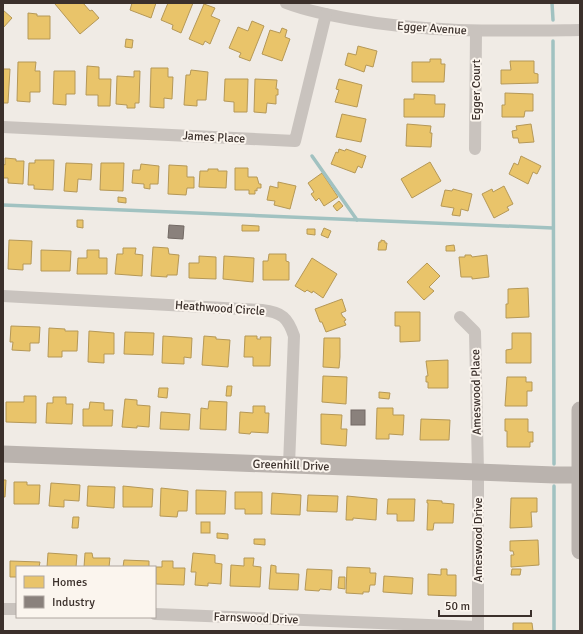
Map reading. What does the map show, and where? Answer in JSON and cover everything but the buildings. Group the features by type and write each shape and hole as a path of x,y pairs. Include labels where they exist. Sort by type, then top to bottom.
{"street":[{"name":"Egger Avenue","path":"286,3 326,14 382,24 423,29 476,31 580,30"},
{"name":"James Place","path":"3,127 295,141 326,14"},
{"name":"Egger Court","path":"475,149 476,31"},
{"name":"Heathwood Circle","path":"3,296 262,310 272,311 279,315 290,322 294,336 290,465"},
{"name":"Ameswood Place","path":"460,317 475,332 478,472"},
{"path":"580,410 580,551"},
{"name":"Greenhill Drive","path":"3,454 579,475"},
{"name":"Ameswood Drive","path":"478,472 478,629"},
{"path":"3,609 16,609"},
{"name":"Farnswood Drive","path":"156,614 478,629"}],"waterway":[{"path":"552,3 553,20"},
{"path":"553,41 554,464"},
{"path":"312,156 357,220"},
{"path":"3,205 553,228"},
{"path":"554,486 554,631"}]}
